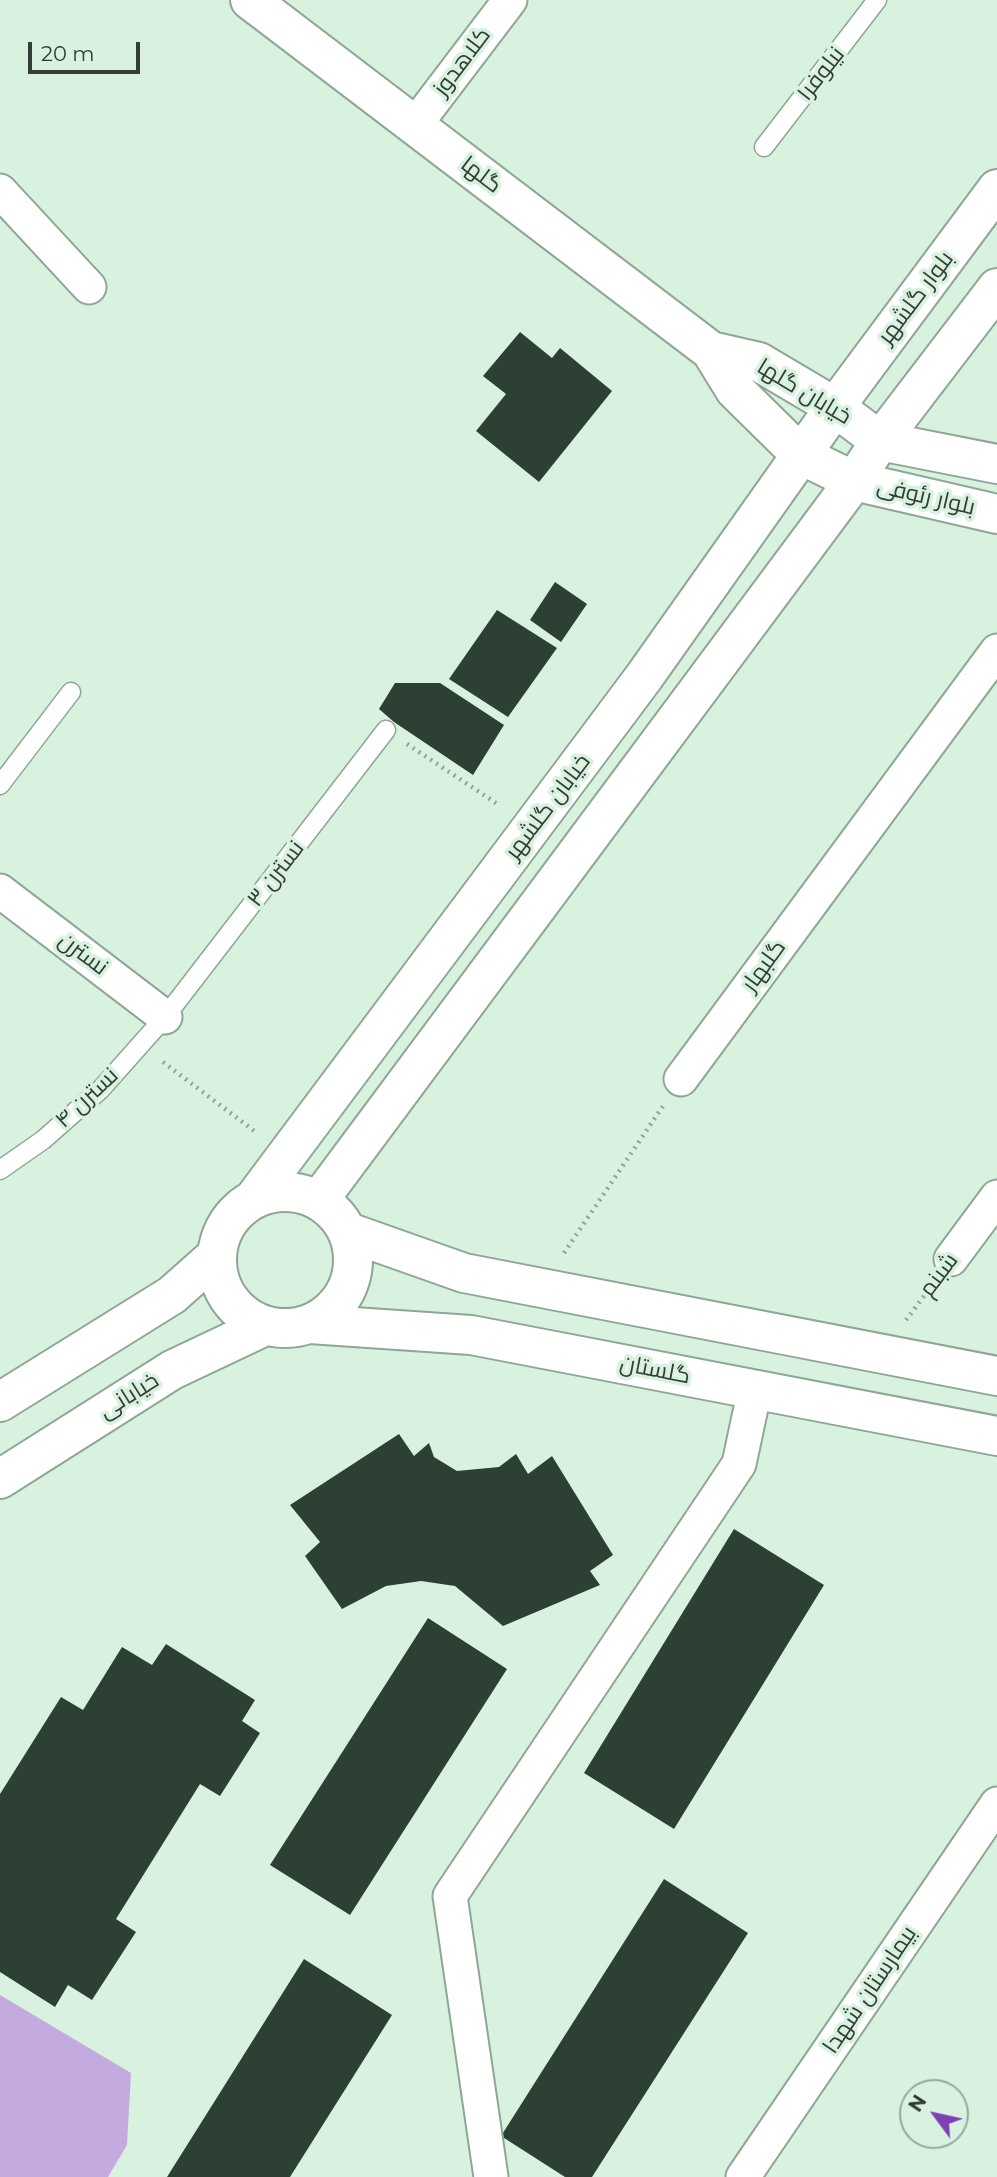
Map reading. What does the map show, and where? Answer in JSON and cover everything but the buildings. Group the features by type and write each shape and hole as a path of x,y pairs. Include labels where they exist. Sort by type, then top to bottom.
{"main road":[{"name":"گلها","path":"250,0 711,351"},
{"name":"بلوار گلشهر","path":"835,407 997,189"},
{"path":"319,1200 854,481 880,441 997,288"},
{"name":"خیابان گلها","path":"711,351 759,362 835,407 880,441"},
{"name":"خیابان گلها","path":"711,351 735,390 801,455 854,481"},
{"name":"خیابان گلشهر","path":"253,1200 645,677 835,407"},
{"name":"بلوار رئوفی","path":"880,441 997,464"},
{"name":"بلوار رئوفی","path":"854,481 997,514"},
{"path":"274,1192 297,1192 319,1200 337,1214 348,1233 354,1254 352,1276 343,1296 329,1313 310,1324 265,1326 244,1315 229,1299 219,1278 217,1255 222,1233 235,1214 253,1200 274,1192"},
{"path":"348,1233 464,1273 997,1376"},
{"path":"0,1402 172,1295 217,1255"},
{"name":"گلستان","path":"310,1324 471,1335 997,1436"},
{"name":"خیابانی","path":"0,1479 172,1370 265,1326"}],"street":[{"name":"کلاهدوز","path":"415,125 510,0"},
{"path":"0,191 89,287"},
{"name":"گلبهار","path":"681,1079 997,651"},
{"name":"نسترن","path":"0,891 165,1017"},
{"name":"شبنم","path":"951,1259 997,1197"},
{"path":"491,2177 450,1896 739,1464 755,1390"},
{"name":"بیمارستان شهدا","path":"743,2177 997,1804"}],"lane":[{"name":"نیلوفر۱","path":"764,147 877,0"},
{"path":"0,785 71,692"},
{"name":"نسترن ٣","path":"165,1017 386,730"},
{"name":"نسترن ۴","path":"0,1170 43,1140 101,1089 165,1017"}],"path":[{"path":"386,730 533,828"},
{"path":"140,1045 287,1156"},
{"path":"541,1288 681,1079"},
{"name":"شبنم","path":"881,1353 951,1259"}],"shaded area":[{"path":"0,1995 131,2073 127,2145 108,2177 0,2177"}]}
